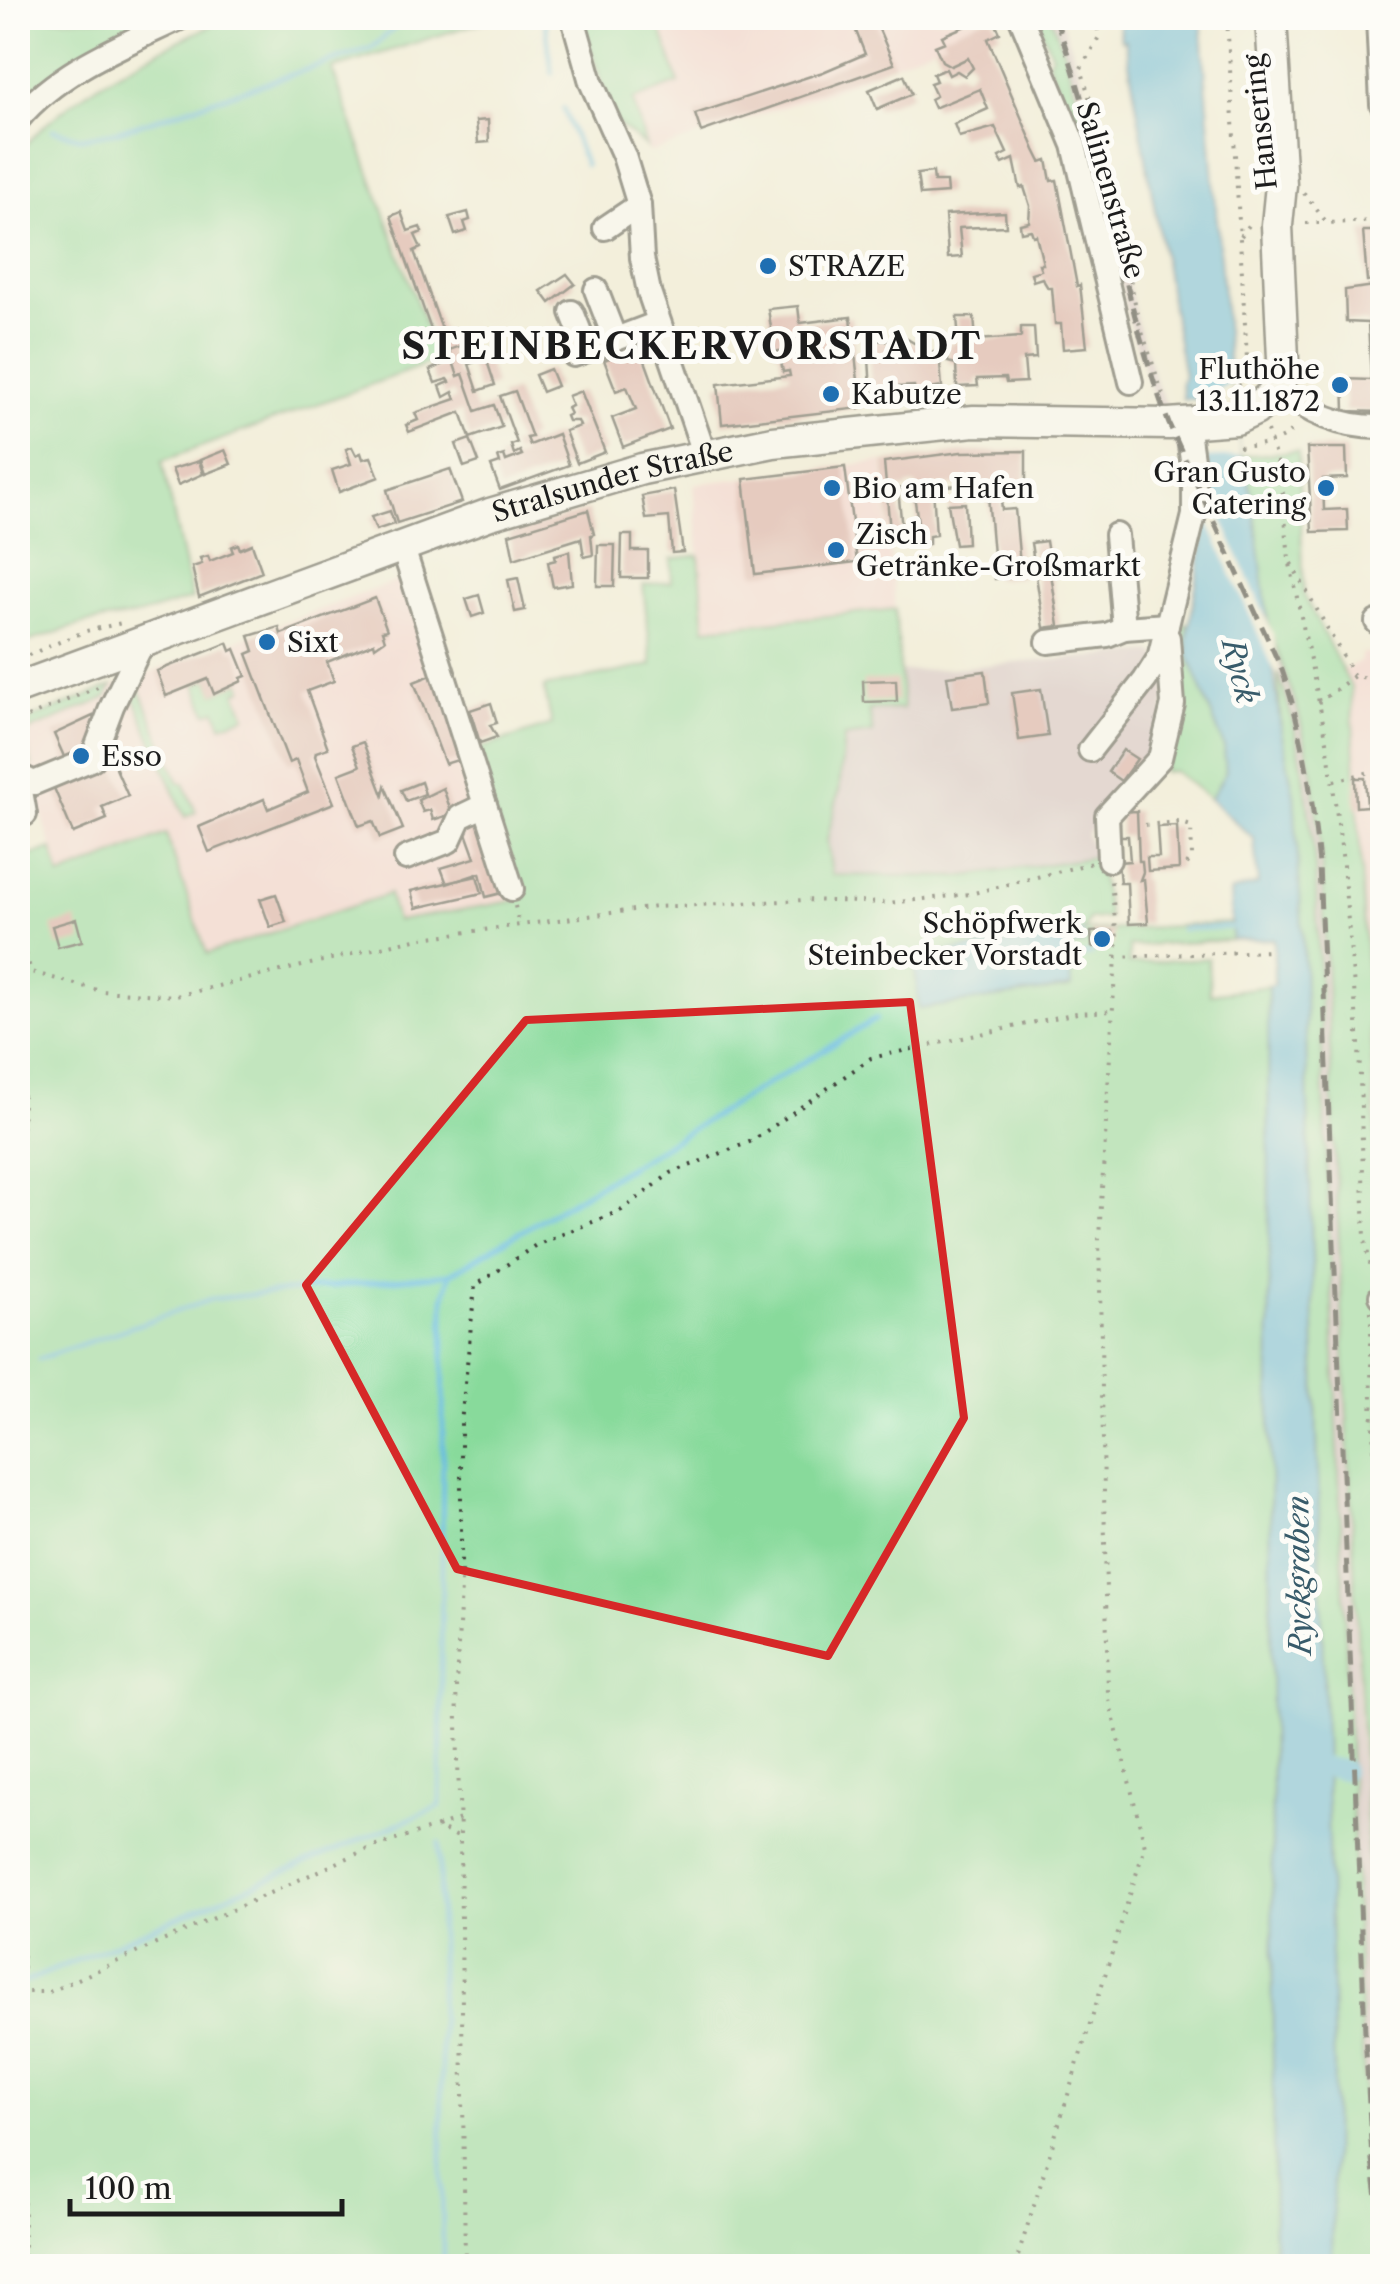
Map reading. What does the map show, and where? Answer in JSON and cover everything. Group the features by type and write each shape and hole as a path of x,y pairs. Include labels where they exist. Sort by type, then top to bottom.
{"main road":[{"name":"Hansering","path":"1248,22 1292,224 1279,388"},
{"name":"Hansering","path":"1248,22 1261,186 1292,224"},
{"path":"1236,419 1255,410 1279,388"},
{"name":"Stralsunder Straße","path":"18,688 402,545 581,486 705,456 773,442 974,421 1185,416 1236,419"}],"street":[{"path":"18,119 31,103 89,62 180,18"},
{"path":"573,18 591,82 620,145 638,205 642,258 658,323 705,456"},
{"name":"Salinenstraße","path":"1022,18 1074,145 1131,382"},
{"path":"1378,18 1382,104"},
{"path":"605,228 638,205"},
{"path":"596,290 615,339"},
{"path":"572,312 580,352 658,323"},
{"path":"1279,388 1296,403 1334,421 1382,427"},
{"path":"1090,750 1158,658 1194,515 1194,474 1185,416"},
{"path":"1116,534 1124,628"},
{"path":"402,545 512,889"},
{"path":"1048,642 1107,635 1124,628 1167,625"},
{"path":"1101,862 1108,816 1160,758 1170,722 1173,672 1167,625"},
{"path":"18,774 34,783 92,759 142,644"},
{"path":"18,774 24,814"},
{"path":"406,858 450,841 460,816 486,806"}],"path":[{"path":"1096,18 1099,37 1082,68 1104,150 1138,320 1185,416"},
{"path":"1227,18 1248,22 1248,359 1236,419 1273,442 1281,474 1289,559 1332,782 1350,932 1359,1044 1365,1240 1377,1294 1370,1350 1382,1674"},
{"path":"1280,165 1326,223"},
{"path":"1292,224 1375,221 1382,215"},
{"path":"1273,442 1288,436"},
{"path":"1289,559 1354,676"},
{"path":"18,721 126,676"},
{"path":"1318,702 1354,676 1369,678"},
{"path":"1332,782 1382,769"},
{"path":"1146,825 1179,822 1190,826 1192,856 1183,871"},
{"path":"18,923 31,972 100,991 176,996 415,939 656,907 804,900 906,902 970,894 1101,862 1116,957 1100,1238 1108,1696 1145,1846 1016,2266"},
{"path":"1116,957 1270,951"},
{"path":"466,2266 456,1685 462,1586 461,1423 475,1286 536,1246 622,1210 671,1174 752,1141 871,1058 1077,1013 1111,1011"},
{"path":"18,1021 23,1098 18,1322 23,1422 24,2266"},
{"path":"22,1986 49,1992 370,1848 460,1819"},
{"path":"436,1827 460,1838"}],"highlighted area":[{"path":"910,1002 964,1418 828,1656 457,1569 306,1285 526,1020"}],"shaded area":[{"path":"657,18 995,18 1001,33 950,55 944,42 827,92 649,153 632,100 679,83"},
{"path":"1051,18 1061,18 1084,86 1137,321 1156,382 1286,667 1312,771 1325,920 1382,2164 1382,2251 1368,2152 1359,1990 1319,943 1305,773 1292,713 1278,673 1148,383 1129,322 1093,153"},
{"path":"883,461 895,609 704,628 694,484"},
{"path":"402,579 510,902 395,921 388,894 207,954 166,834 60,877 18,729 33,718 112,686"},
{"path":"1151,652 1168,661 1162,740 1086,835 1097,857 958,877 832,875 827,840 839,791 844,736 868,710 903,709 899,672","holes":["1040,689 1047,735 1020,740 1013,693"]},
{"path":"1361,653 1370,653 1377,682 1382,683 1382,1102 1376,1103 1351,687 1343,670 1361,661"}],"green space":[{"path":"18,18 155,18 84,53 18,102"},
{"path":"228,18 494,18 332,69 438,360 162,461 192,599 135,616 86,623 18,645 18,153 63,110 115,74"},
{"path":"580,18 657,18 679,83 633,100 646,147 615,122"},
{"path":"1036,18 1051,18 1093,155 1085,157 1048,62 1052,55"},
{"path":"1298,451 1304,595 1351,687 1382,1246 1382,2164 1321,855 1312,771 1298,711 1266,618 1253,497 1240,456"},
{"path":"699,555 705,628 895,609 903,709 869,710 873,733 844,737 839,791 827,840 832,875 958,877 1097,857 1109,918 1089,919 1084,931 1231,923 1232,940 1129,946 1129,964 1208,958 1210,994 1268,986 1274,2266 18,2266 18,859 52,849 60,877 166,834 207,954 389,894 396,921 519,900 475,750 552,725 544,687 652,665 643,585 672,582 671,559","holes":["1083,931 1069,946 1070,988 919,1008 915,957"]},
{"path":"1187,623 1188,655 1224,746 1226,772 1210,799 1174,771 1163,772 1172,735 1172,629"},
{"path":"1278,673 1298,744 1315,865 1359,1990 1368,2152 1382,2266 1332,2266 1334,2066 1304,962 1294,795 1281,731"},
{"path":"135,678 179,783 184,783 196,812 185,817 127,681"},
{"path":"208,679 215,693 241,682 243,689 236,692 246,716 222,725 216,710 207,713 196,684"},
{"path":"112,686 106,698 29,731 25,740 32,765 28,767 18,729 33,718"}],"water":[{"path":"1118,18 1201,18 1229,370 1235,373 1231,384 1240,456 1253,497 1281,731 1294,795 1304,962 1334,2066 1332,2266 1274,2266 1268,986 1274,984 1274,939 1232,940 1230,892 1258,884 1254,839 1210,799 1226,772 1224,746 1188,655 1187,640 1211,492 1198,399 1183,399 1184,376"},
{"path":"1083,931 1084,944 1069,947 1071,987 919,1009 914,957"}],"pier":[{"path":"1231,383 1240,456 1205,458 1198,398"},
{"path":"1207,486 1273,634 1280,671 1276,674 1204,512"}],"building":[{"path":"874,18 894,64 701,132 695,114 865,54 854,26"},
{"path":"993,18 1000,33 988,39 1035,150 1041,162 1047,160 1051,181 1057,180 1077,286 1080,285 1087,347 1063,349 1061,324 1055,324 1052,288 1042,278 1033,281 1031,273 1041,270 1039,264 1043,264 1036,235 1031,230 1021,232 1020,224 1029,222 1030,206 1024,187 1020,188 1014,159 1003,164 999,157 1007,153 995,127 959,137 954,124 988,109 980,89 934,108 930,99 936,96 930,83 936,81 933,74 946,69 949,75 957,71 965,76 973,68 968,58 951,66 942,61 935,46 945,42 942,36"},
{"path":"904,75 912,94 877,109 869,90"},
{"path":"488,120 489,142 478,143 476,121"},
{"path":"933,172 934,182 946,182 947,193 920,195 917,174"},
{"path":"401,212 408,231 420,227 422,232 415,235 421,248 414,251 445,338 462,332 466,344 449,350 458,376 463,374 476,411 494,405 502,427 470,438 461,412 409,432 406,425 418,420 415,413 456,399 453,392 444,397 440,386 450,382 448,379 435,383 430,370 443,364 391,216"},
{"path":"468,212 470,220 464,222 467,231 455,235 449,217"},
{"path":"1005,212 1006,226 959,228 962,257 948,258 945,215"},
{"path":"1363,231 1382,231 1382,281 1367,281"},
{"path":"567,274 575,284 550,303 541,291"},
{"path":"1382,285 1382,412 1345,411 1344,379 1371,380 1368,323 1346,322 1345,290"},
{"name":"STRAZE","path":"798,306 800,323 851,317 861,408 722,424 718,384 790,376 789,371 783,372 779,351 775,352 768,309"},
{"path":"957,317 974,317 976,340 1021,337 1021,327 1034,327 1036,358 1024,359 1026,382 977,379 978,386 957,387 956,364 948,362 948,344 959,341"},
{"path":"904,337 914,343 927,342 927,352 939,351 942,387 918,391 918,395 914,386 899,387 900,392 871,392 868,341"},
{"path":"640,347 670,429 623,447 612,418 636,409 627,387 616,391 604,360"},
{"path":"486,358 495,385 478,391 469,364"},
{"path":"550,369 557,386 542,392 535,375"},
{"path":"515,391 532,437 527,438 530,445 558,434 569,465 500,490 491,466 500,463 498,457 504,455 506,461 522,455 520,451 514,454 511,445 517,443 500,396"},
{"path":"581,391 605,452 577,463 565,431 580,426 566,416 570,414 567,408 572,406 568,396"},
{"path":"470,439 479,462 464,467 456,444"},
{"path":"352,447 363,459 371,457 379,477 339,492 332,470 351,464 346,449"},
{"path":"1307,448 1346,448 1347,478 1323,479 1324,510 1347,509 1348,531 1312,532"},
{"path":"225,450 231,464 205,474 200,460"},
{"path":"1026,451 1026,483 993,483 994,489 1000,488 1002,510 1015,509 1021,577 995,579 987,483 933,487 936,535 929,536 929,544 921,545 916,485 906,486 907,490 898,488 902,529 907,529 908,541 891,543 884,462 961,452"},
{"path":"199,461 203,474 178,485 172,469"},
{"path":"845,467 857,562 755,574 744,479"},
{"path":"450,469 462,502 397,523 387,490"},
{"path":"674,490 683,552 672,553 669,517 646,519 642,496"},
{"path":"965,503 967,544 955,545 948,504"},
{"path":"588,510 594,534 593,555 584,557 581,538 514,559 509,534"},
{"path":"390,511 394,524 376,530 371,517"},
{"path":"622,535 632,535 632,551 648,551 648,578 621,578"},
{"path":"1046,541 1059,626 1044,628 1031,543"},
{"path":"238,544 240,549 252,544 262,572 199,597 192,567 202,564 200,558 208,556 210,561 233,552 231,547"},
{"path":"598,545 615,545 614,586 597,586"},
{"path":"569,551 572,584 553,587 548,562"},
{"path":"518,578 525,610 515,612 508,580"},
{"path":"479,595 484,613 472,617 466,599"},
{"path":"375,598 387,630 382,631 385,640 327,662 334,681 307,691 328,748 315,756 334,803 209,852 199,827 264,799 268,809 308,792 296,760 289,763 247,654 254,651 249,636 279,627 281,634"},
{"path":"228,643 231,651 235,649 246,676 242,681 214,694 208,679 166,696 157,671"},
{"path":"985,671 989,703 952,708 947,676"},
{"path":"439,672 464,758 445,764 414,682"},
{"path":"896,680 897,701 864,702 863,681"},
{"path":"1041,689 1048,736 1019,740 1012,693"},
{"path":"491,703 497,723 490,725 497,737 480,743 470,710"},
{"path":"93,716 128,796 102,807 107,819 73,833 54,788 74,779 54,734"},
{"path":"363,742 383,795 385,786 403,829 380,838 373,821 359,826 339,774 360,766 352,746"},
{"path":"1123,750 1137,759 1121,781 1108,772"},
{"path":"1355,778 1365,778 1367,806 1356,807"},
{"path":"421,782 425,794 406,801 401,790"},
{"path":"443,788 452,814 433,820 430,810 423,812 418,800"},
{"path":"1137,811 1143,872 1140,880 1144,879 1148,923 1129,924 1127,883 1120,883 1118,862 1130,861 1128,836 1120,836 1120,812"},
{"path":"478,816 502,893 486,897 480,873 447,884 441,868 475,858 462,822"},
{"path":"1177,826 1179,869 1148,871 1147,857 1159,857 1157,827"},
{"path":"477,876 482,893 416,908 411,891"},
{"path":"276,894 286,922 270,927 260,899"},
{"path":"76,919 82,941 58,947 52,926"},
{"name":"Schöpfwerk Steinbecker Vorstadt","path":"1113,931 1113,946 1092,947 1091,932"}],"waterway":[{"path":"53,130 82,138 119,131 372,48 406,18"},
{"path":"545,18 552,73"},
{"path":"563,108 585,165"},
{"path":"1181,929 1238,927"},
{"path":"1070,960 1092,953"},
{"path":"18,1985 440,1806 444,1298 450,1274 876,1019"},
{"path":"39,1359 212,1299 450,1274"},
{"path":"1302,1763 1343,1770"},
{"path":"439,1843 443,2266"}],"railway":[{"path":"1055,18 1087,119 1152,374 1169,424 1282,670 1302,742 1310,790 1319,864 1365,2032 1372,2160 1382,2235"}],"place":[{"name":"STRAZE","path":"768,266"},
{"name":"Fluthöhe 13.11.1872","path":"1340,385"},
{"name":"Kabutze","path":"831,394"},
{"name":"Bio am Hafen","path":"832,488"},
{"name":"Gran Gusto Catering","path":"1326,488"},
{"name":"Zisch Getränke-Großmarkt","path":"836,550"},
{"name":"Sixt","path":"267,642"},
{"name":"Esso","path":"81,756"},
{"name":"Schöpfwerk Steinbecker Vorstadt","path":"1102,939"}],"district":[{"name":"STEINBECKERVORSTADT","path":"692,345"}],"water label":[{"name":"Ryck","path":"1240,671"},
{"name":"Ryckgraben","path":"1299,1575"}]}
